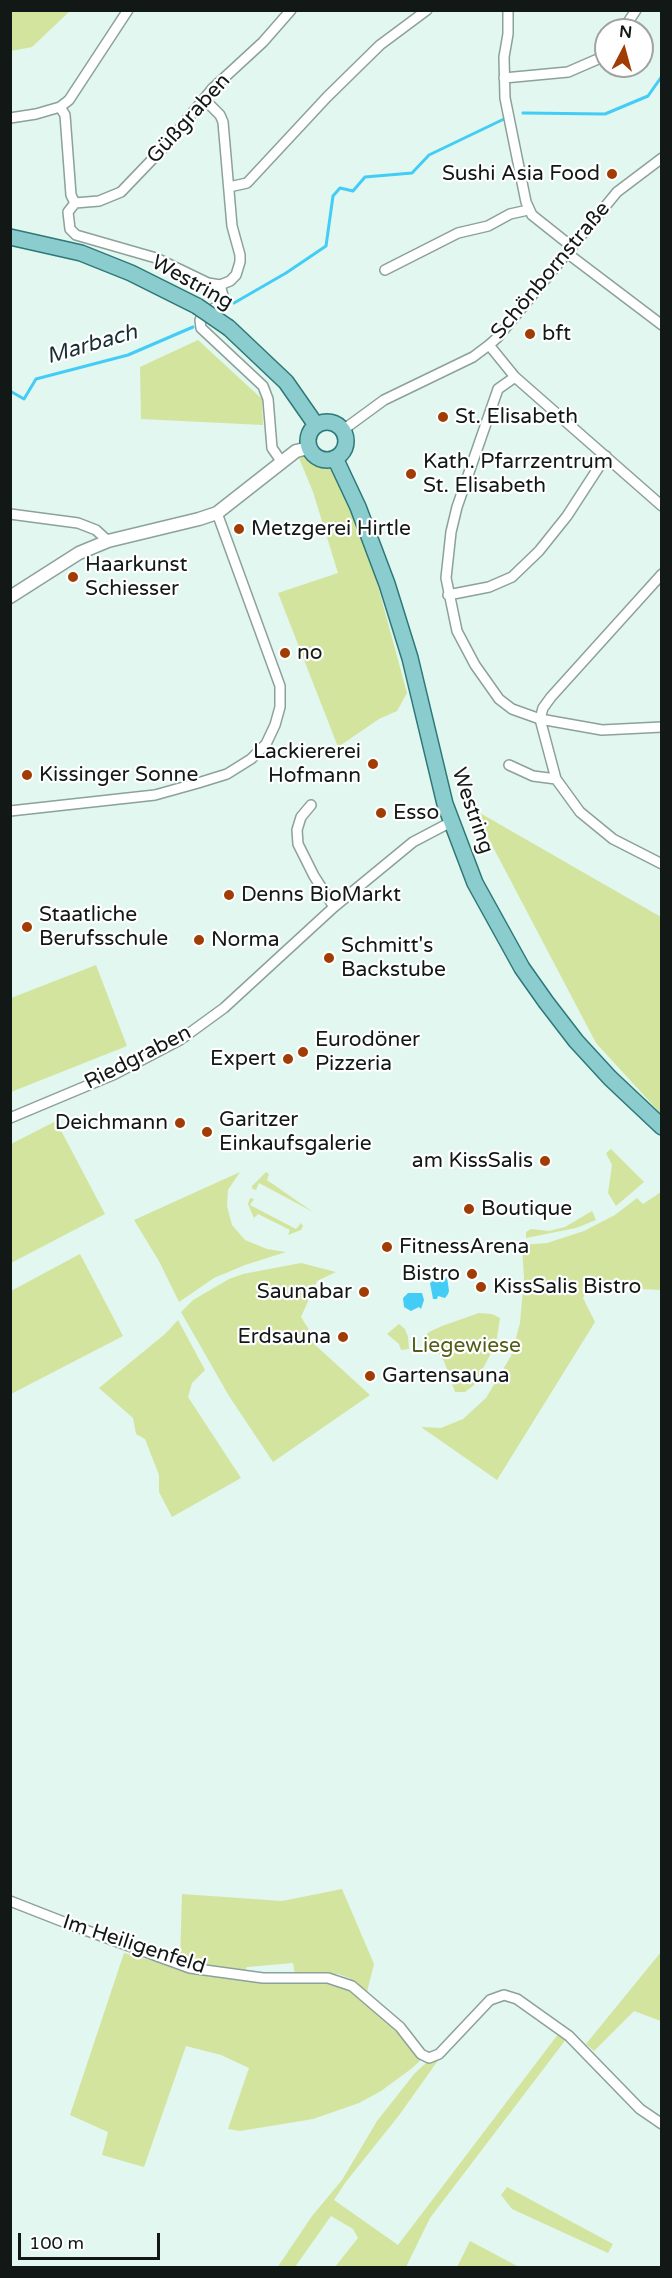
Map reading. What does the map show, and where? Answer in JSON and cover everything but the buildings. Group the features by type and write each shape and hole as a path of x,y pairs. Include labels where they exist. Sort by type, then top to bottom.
{"main road":[{"name":"Westring","path":"10,237 81,253 131,273 197,306 229,328 286,382 316,425"},
{"path":"335,423 343,430 347,443 344,451 327,461 314,456 309,448 309,434 316,425 335,423"},
{"name":"Westring","path":"335,458 358,507 387,584 410,658 434,763 451,822 475,883 522,968 576,1041 610,1078 662,1127"}],"street":[{"path":"10,118 36,114 60,106 69,100 128,10"},
{"name":"Güßgraben","path":"75,203 99,201 121,192 167,144 212,88 263,42 291,10"},
{"path":"229,187 247,183 327,97 374,51 427,10"},
{"path":"508,10 504,78 528,210 569,249 662,325"},
{"path":"504,78 568,72 594,61"},
{"path":"60,106 65,115 71,195 75,203 68,212 70,229 76,235 156,258 208,283 220,285 230,281 236,275 240,262 232,226 223,122 204,99"},
{"name":"Schönbornstraße","path":"343,430 384,400 473,357 489,345 617,192 662,158"},
{"path":"385,270 458,233 488,226 510,214 528,210"},
{"path":"220,285 224,299 218,306 204,314 200,320 201,328 264,386 268,399 272,448 281,461"},
{"path":"489,345 514,377 662,506"},
{"path":"514,377 498,389 457,507 446,565 448,595 457,631 475,666 499,699 512,709 540,719 602,730 662,728"},
{"path":"10,597 61,563 108,541 217,513 281,461 296,451 309,448"},
{"path":"448,595 489,587 512,577 540,550 567,516 606,456"},
{"path":"10,811 155,795 227,774 251,759 266,744 278,716 280,686 217,513"},
{"path":"10,514 78,524 96,531 108,541"},
{"path":"662,574 551,697 543,708 540,719 556,779 580,812 613,839 662,864"},
{"path":"509,765 532,776 556,779"},
{"path":"311,805 301,817 297,830 298,844 334,907"},
{"name":"Riedgraben","path":"10,1118 115,1074 180,1040 224,1008 334,907 423,836 451,822"},
{"name":"Im Heiligenfeld","path":"10,1901 190,1968 263,1978 328,1978 352,1986 400,2027 422,2054 429,2058 440,2054 490,2000 504,1995 517,1999 569,2036 640,2109 662,2124"}],"green space":[{"path":"11,10 70,11 32,47 11,51"},
{"path":"198,340 262,399 263,425 141,419 140,367"},
{"path":"311,452 327,458 348,499 370,557 407,693 397,711 379,719 338,747 278,593 338,573 313,492 299,458"},
{"path":"473,809 661,917 661,1114 596,1043"},
{"path":"96,965 127,1046 11,1092 11,998"},
{"path":"56,1121 105,1214 11,1263 11,1144"},
{"path":"611,1149 644,1182 616,1206 608,1193 612,1165 606,1153"},
{"path":"240,1172 228,1190 227,1206 232,1225 245,1240 267,1249 286,1252 214,1278 179,1302 160,1263 134,1220"},
{"path":"266,1172 269,1174 267,1180 313,1212 259,1183 256,1190 252,1189 252,1186"},
{"path":"661,1192 661,1290 589,1286 583,1298 595,1322 497,1480 421,1427 441,1428 463,1419 486,1398 511,1356 520,1323 524,1278 522,1245 547,1243 584,1231 615,1215 637,1198 643,1204"},
{"path":"250,1198 254,1199 250,1205 296,1229 301,1223 303,1226 301,1230 288,1235 290,1230 258,1214 254,1218 248,1204"},
{"path":"592,1211 596,1220 576,1228 526,1238 526,1232 531,1229 549,1231 565,1227"},
{"path":"80,1254 123,1336 11,1394 11,1291"},
{"path":"301,1263 336,1272 317,1281 301,1317 313,1343 370,1395 273,1462 229,1396 181,1312 193,1300 229,1279 243,1274"},
{"name":"Liegewiese","path":"479,1313 492,1314 500,1318 496,1344 474,1385 465,1392 455,1392 444,1361 435,1348 423,1339 429,1332"},
{"path":"178,1320 205,1370 192,1383 188,1397 241,1478 172,1517 159,1492 159,1475 145,1439 136,1434 133,1418 99,1388 165,1334"},
{"name":"Liegewiese","path":"399,1324 405,1329 409,1349 401,1350 399,1344 387,1334"},
{"path":"342,1889 374,1964 367,1992 349,1978 338,1974 295,1975 293,1963 247,1967 244,1972 180,1962 182,1894 282,1901"},
{"path":"661,1952 661,2021 634,2011 594,2051 586,2044"},
{"path":"124,1953 207,1976 240,1980 328,1982 341,1985 356,1993 392,2023 423,2058 381,2091 359,2103 313,2119 240,2131 228,2129 249,2068 221,2055 186,2046 144,2167 102,2155 108,2132 70,2115"},
{"path":"559,2033 567,2038 430,2218 406,2267 335,2267 358,2238 353,2229 331,2216 295,2267 277,2268 312,2216 342,2180 377,2121 415,2073 426,2063 439,2059 334,2200 398,2245"},
{"path":"507,2187 613,2244 608,2253 512,2209 501,2195"},
{"path":"470,2241 519,2267 457,2267"}],"water":[{"path":"447,1277 448,1294 445,1298 438,1296 437,1299 433,1299 430,1283 438,1278"},
{"path":"408,1293 422,1293 424,1300 421,1309 419,1307 411,1311 404,1307 403,1298"}],"waterway":[{"name":"Marbach","path":"523,113 605,114 648,96 662,76"},
{"name":"Marbach","path":"234,303 286,273 326,246 333,196 340,188 353,191 365,177 412,173 429,155 504,119"},
{"name":"Marbach","path":"10,391 24,399 36,379 128,355 193,327"}],"place":[{"name":"Sushi Asia Food","path":"612,174"},
{"name":"bft","path":"530,334"},
{"name":"St. Elisabeth","path":"443,417"},
{"name":"Kath. Pfarrzentrum St. Elisabeth","path":"411,474"},
{"name":"Metzgerei Hirtle","path":"239,529"},
{"name":"Haarkunst Schiesser","path":"73,577"},
{"name":"no","path":"285,653"},
{"name":"Lackiererei Hofmann","path":"373,764"},
{"name":"Kissinger Sonne","path":"27,775"},
{"name":"Esso","path":"381,813"},
{"name":"Denns BioMarkt","path":"229,895"},
{"name":"Staatliche Berufsschule","path":"27,927"},
{"name":"Norma","path":"199,940"},
{"name":"Schmitt's Backstube","path":"329,958"},
{"name":"Eurodöner Pizzeria","path":"303,1052"},
{"name":"Expert","path":"288,1059"},
{"name":"Deichmann","path":"180,1123"},
{"name":"Garitzer Einkaufsgalerie","path":"207,1132"},
{"name":"am KissSalis","path":"545,1161"},
{"name":"Boutique","path":"469,1209"},
{"name":"FitnessArena","path":"387,1247"},
{"name":"Bistro","path":"472,1274"},
{"name":"KissSalis Bistro","path":"481,1287"},
{"name":"Saunabar","path":"364,1292"},
{"name":"Erdsauna","path":"343,1337"},
{"name":"Gartensauna","path":"370,1376"}]}
